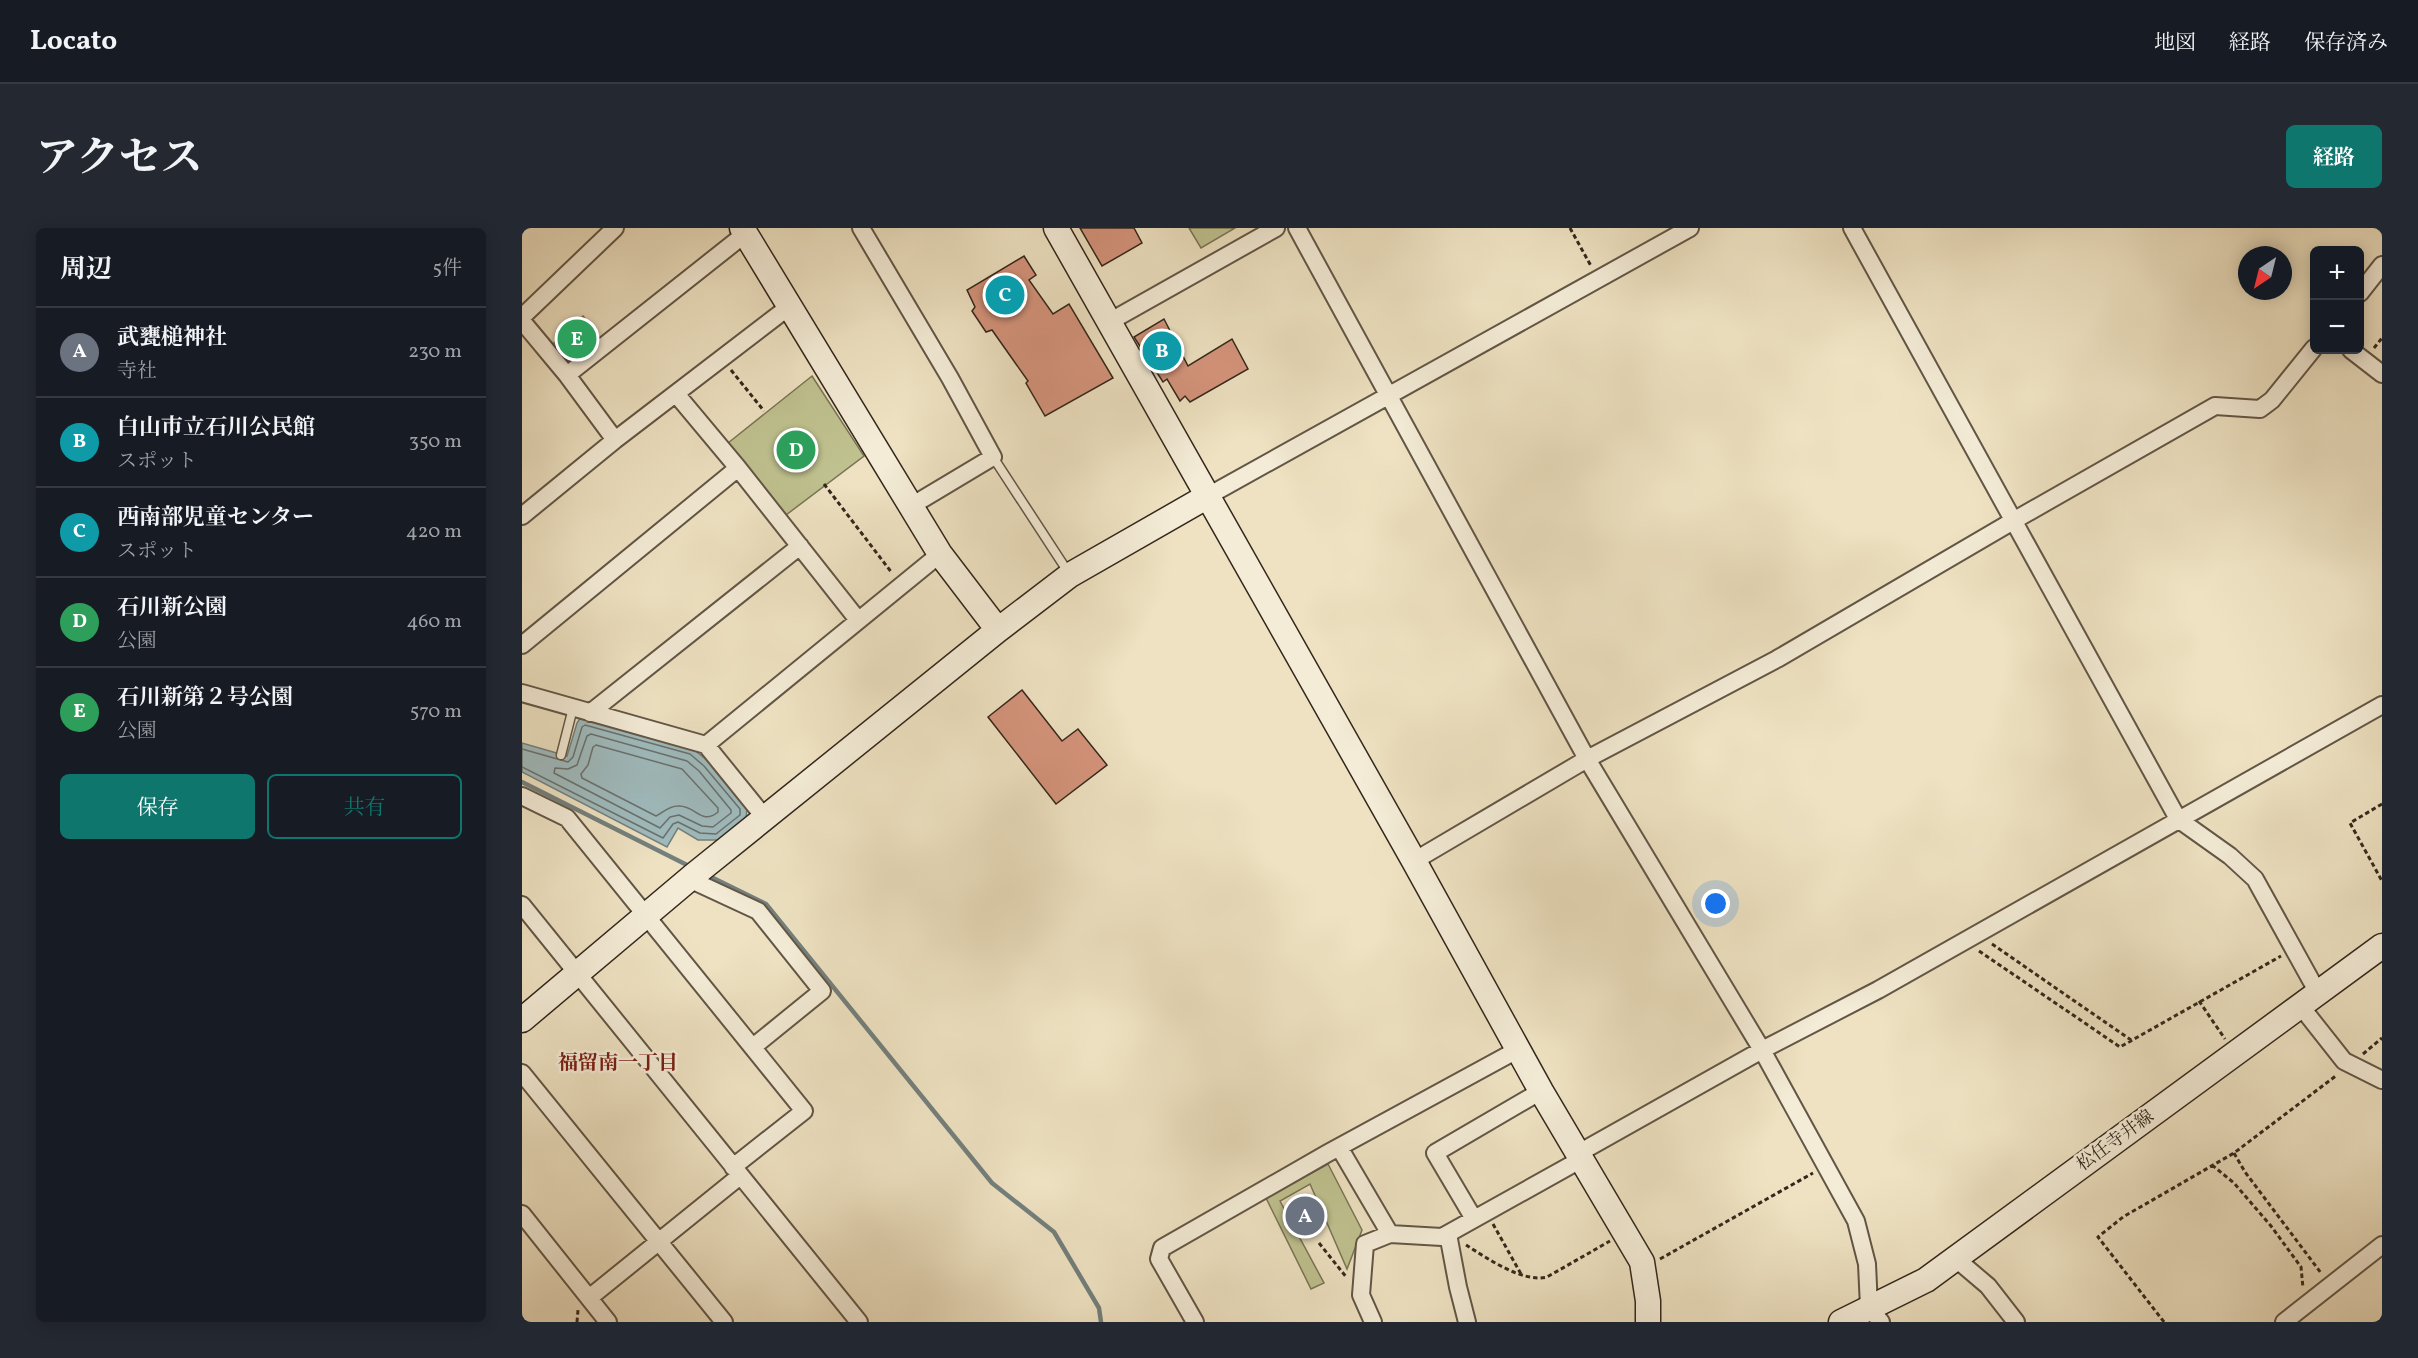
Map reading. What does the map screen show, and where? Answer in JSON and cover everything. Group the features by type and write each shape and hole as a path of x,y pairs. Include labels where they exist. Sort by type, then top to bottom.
{"street":[{"path":"615,228 522,319 567,375 615,441"},
{"path":"861,228 950,378 993,457 911,506"},
{"path":"1056,228 1414,861 1541,1091 1642,1262 1648,1301 1648,1322"},
{"path":"1109,322 1276,228"},
{"path":"1297,228 1587,759 1762,1050 1856,1221 1867,1264 1875,1314"},
{"path":"522,1020 696,874 998,630 1070,575 1690,228"},
{"path":"1852,228 2178,819 2222,850 2255,879 2294,950 2309,999 2344,1061 2382,1080"},
{"path":"567,375 743,231 940,554 998,630"},
{"path":"2364,287 2382,265"},
{"path":"522,516 790,306"},
{"path":"1414,861 1587,759 1777,659 2216,406 2260,409 2272,400 2310,353"},
{"path":"2356,354 2382,374"},
{"path":"677,394 858,620"},
{"path":"522,645 738,468"},
{"path":"590,712 800,546"},
{"path":"706,745 940,554"},
{"path":"522,693 706,745 765,818"},
{"path":"1373,1322 1361,1295 1365,1244 1390,1234 1443,1237 1762,1050 1878,990 2382,705"},
{"path":"522,796 567,818 804,1112 589,1298"},
{"path":"696,874 758,911 822,991 753,1047"},
{"path":"522,905 859,1322"},
{"name":"松任寺井線","path":"1841,1322 1875,1314 1926,1280 2382,946"},
{"path":"1195,1322 1159,1259 1162,1248 1519,1049"},
{"path":"522,1072 724,1322"},
{"path":"1480,1216 1435,1153 1541,1091"},
{"path":"1339,1148 1390,1234"},
{"path":"522,1214 608,1322"},
{"path":"1448,1234 1467,1322"},
{"path":"2284,1322 2382,1245"},
{"path":"1955,1258 1988,1286 2016,1322"}],"lane":[{"path":"993,457 1070,575"},
{"path":"561,755 573,708"}],"path":[{"path":"1570,228 1599,279"},
{"path":"722,360 764,411"},
{"path":"824,484 901,585"},
{"path":"2382,804 2350,823 2382,881"},
{"path":"1971,937 2131,1040"},
{"path":"1971,937 2120,1047 2294,950"},
{"path":"2199,1001 2234,1053"},
{"path":"2164,1322 2098,1237 2123,1217 2234,1154 2382,1038"},
{"path":"2234,1154 2330,1286"},
{"path":"2212,1165 2234,1183 2271,1226 2301,1267 2303,1290 2301,1309"},
{"path":"1643,1268 1826,1166"},
{"path":"1480,1216 1521,1274"},
{"path":"1448,1234 1493,1262 1538,1279 1547,1277 1624,1233"},
{"path":"1319,1243 1361,1295"}],"green space":[{"path":"1189,228 1235,228 1201,248"},
{"path":"583,316 597,334 594,336 598,342 574,362 564,360 551,346"},
{"path":"812,376 864,456 786,515 728,443"},
{"path":"1328,1164 1362,1230 1347,1269 1310,1184 1280,1201 1324,1283 1311,1289 1266,1198"}],"water":[{"path":"581,717 693,749 708,761 747,808 746,819 718,840 698,840 678,828 667,847 522,772 522,743 567,756"}],"building":[{"path":"1080,228 1134,228 1142,243 1102,266"},
{"path":"1024,256 1036,275 1029,280 1053,314 1069,304 1113,378 1045,416 1026,383 1028,381 992,330 986,332 972,311 975,307 967,290"},
{"path":"1164,319 1188,366 1232,339 1248,369 1190,402 1185,396 1180,401 1167,379 1163,382 1134,337"},
{"path":"1022,690 1062,741 1078,729 1107,765 1056,804 988,717"}],"waterway":[{"path":"522,782 691,867"},
{"path":"707,875 766,904 992,1183 1054,1232 1099,1308 1101,1322"}],"place":[{"name":"西南部児童センター","path":"1005,295"},
{"name":"石川新第２号公園","path":"577,339"},
{"name":"白山市立石川公民館","path":"1162,351"},
{"name":"石川新公園","path":"796,450"},
{"name":"武甕槌神社","path":"1305,1216"}],"district":[{"name":"福留南一丁目","path":"618,1062"}]}
